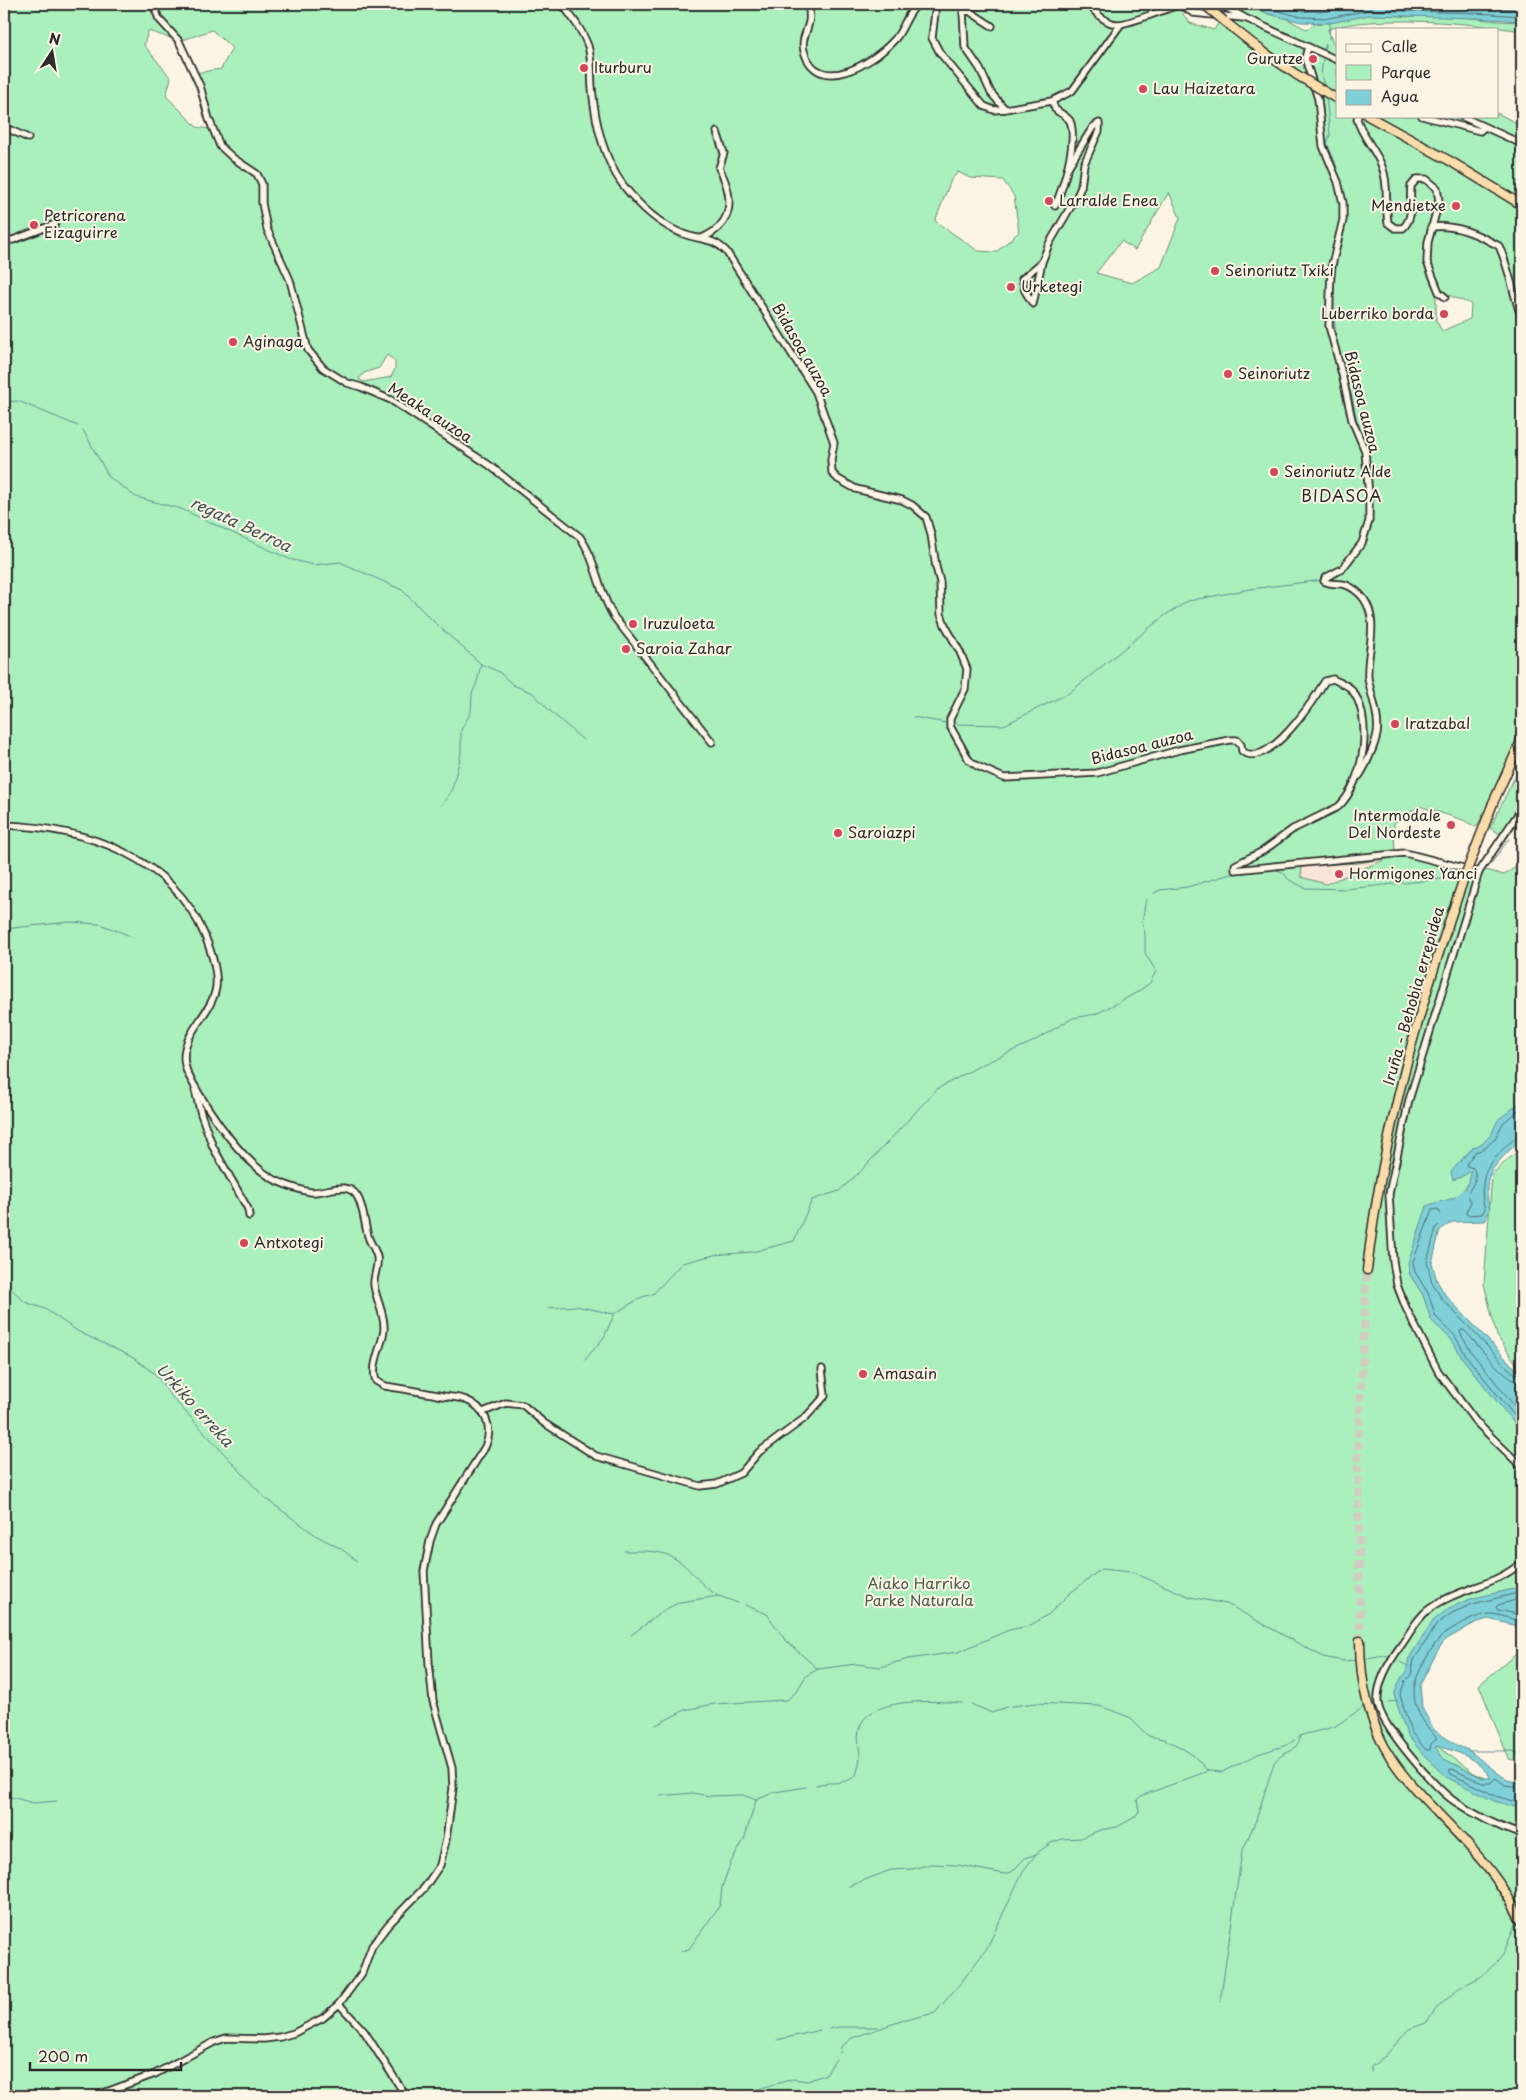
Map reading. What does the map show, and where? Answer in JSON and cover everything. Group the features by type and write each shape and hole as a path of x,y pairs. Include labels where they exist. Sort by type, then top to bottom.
{"highway":[{"path":"1205,5 1255,46 1297,75 1336,98"},
{"path":"1372,118 1450,161 1522,205"},
{"name":"Iruña - Behobia errepidea","path":"1367,1270 1380,1178 1420,1014 1463,881 1493,803 1522,739"},
{"path":"1360,1641 1366,1698 1383,1744 1413,1786 1468,1844 1502,1888 1522,1922"}],"street":[{"name":"Meaka auzoa","path":"153,4 159,19 179,41 200,86 209,119 220,146 233,158 257,174 262,184 262,203 267,229 290,280 308,350 323,368 347,383 390,400 490,465 580,537 588,548 607,605 614,617 712,742"},
{"name":"Bidasoa auzoa","path":"562,4 580,28 588,46 597,124 615,173 636,199 665,224 682,234 718,243 726,251 816,392 834,443 831,460 832,473 838,479 856,488 902,500 912,505 926,517 940,582 944,625 960,652 967,669 965,689 950,719 950,726 969,760 977,766 1004,778 1097,773 1179,750 1230,740 1237,740 1241,745 1242,751 1248,756 1259,755 1283,738 1313,701 1325,681 1333,679 1350,688 1362,711 1363,748 1358,778"},
{"path":"807,4 810,24 803,42 804,52 814,70 824,75 834,75 864,64 876,57 895,39 918,4"},
{"path":"936,4 932,38 940,53 984,106 994,110 1052,101 1072,91 1121,24"},
{"path":"1090,4 1095,12 1107,21 1121,24 1179,4 1193,13 1221,18 1245,18"},
{"path":"1221,4 1221,18"},
{"path":"1221,4 1245,18 1336,60"},
{"path":"992,26 969,11 963,12 965,47 980,69 991,93 1004,109"},
{"name":"Bidasoa auzoa","path":"1308,47 1305,58 1318,99 1323,146 1338,182 1343,203 1343,220 1331,270 1329,326 1352,420 1365,451 1369,495 1368,521 1362,543 1342,569 1325,578 1324,581 1327,584 1344,584 1354,590 1364,599 1369,612 1372,642 1368,668 1377,721 1377,735 1362,772 1343,803 1294,829 1263,851 1238,862 1234,865 1235,870 1405,853 1479,872"},
{"path":"1052,101 1055,109 1071,122 1068,168 1055,206"},
{"path":"1357,118 1360,131 1381,164 1385,181 1388,222 1395,228 1404,228 1409,222 1411,214 1411,186 1417,179 1426,179 1437,188 1439,201 1428,242 1427,262 1439,292 1445,297"},
{"path":"1430,118 1480,131 1484,127"},
{"path":"1465,118 1522,144"},
{"path":"1042,262 1022,280 1025,291 1033,304 1042,262 1049,244 1077,196 1081,186 1084,164 1099,131 1099,123 1093,126 1068,168"},
{"path":"4,127 28,138"},
{"path":"702,238 711,234 726,220 729,211 727,185 719,168 724,153 718,132"},
{"path":"4,240 13,240 55,224"},
{"path":"1431,227 1444,225 1465,229 1499,246 1508,265 1514,300 1522,320"},
{"path":"1522,808 1479,872 1409,1100 1389,1194 1392,1252 1397,1286 1406,1308 1438,1371 1476,1422 1522,1468"},
{"path":"4,825 39,827 79,836 122,850 164,878 182,895 197,916 209,946 214,966 216,987 206,1013 192,1030 187,1045 185,1061 194,1085 236,1148 262,1173 282,1184 312,1192 346,1188 353,1190 358,1197 368,1238 377,1257 374,1284 384,1328 375,1369 376,1381 385,1386 465,1399 478,1406 483,1412 488,1422 490,1436 436,1524 430,1541 424,1571 433,1701 452,1768 453,1788 446,1840 440,1865 425,1887 388,1925 372,1946 362,1973 339,2004 323,2018 294,2033 264,2039 236,2038 214,2042 155,2074 94,2096"},
{"path":"194,1085 201,1114 213,1147 248,1209 249,1216"},
{"path":"483,1412 506,1403 523,1405 544,1423 596,1456 700,1486 717,1484 741,1473 759,1452 805,1418 825,1396 822,1369"},
{"path":"1522,1562 1497,1580 1444,1600 1426,1612 1398,1650 1379,1690 1378,1701 1385,1721 1400,1742 1432,1781 1452,1800 1482,1818 1522,1835"},
{"path":"339,2004 364,2031 406,2096"}],"shaded area":[{"path":"1394,856 1336,882 1322,884 1300,877 1301,866 1333,865 1335,867"}],"green space":[{"name":"Aiako Harriko Parke Naturala","path":"4,4 1175,4 1190,23 1214,30 1229,4 1247,4 1263,12 1272,11 1306,29 1316,24 1380,13 1408,17 1425,13 1522,22 1522,31 1424,21 1372,22 1349,24 1328,29 1333,44 1336,45 1336,118 1498,118 1498,114 1522,126 1522,729 1486,810 1476,827 1463,820 1419,806 1394,823 1395,856 1411,850 1504,875 1522,863 1522,1119 1458,1196 1452,1199 1431,1219 1422,1272 1522,1403 1522,1595 1456,1622 1416,1676 1418,1721 1437,1746 1474,1773 1522,1794 1522,2096 4,2096","holes":["212,30 232,48 221,69 195,73 209,129 197,127 166,96 171,78 144,45 148,31 180,41","958,172 970,178 1003,180 1014,196 1019,232 996,252 978,251 935,221 951,180","1169,192 1180,218 1161,267 1132,283 1096,273 1121,241 1135,250","1436,290 1471,304 1470,319 1442,331 1436,320","387,355 395,361 395,369 391,377 363,382 359,379 364,373 379,368","1391,857 1326,884 1301,877 1302,866 1359,863"]},
{"path":"1522,762 1522,816 1507,838 1490,828"},
{"path":"1522,1147 1522,1372 1497,1336 1484,1284 1492,1174"},
{"path":"1522,1649 1522,1762 1509,1759 1479,1685"}],"water":[{"path":"1250,4 1522,4 1522,21 1369,15 1330,23 1301,22 1268,14"},
{"path":"1522,1101 1522,1139 1500,1160 1490,1174 1487,1182 1487,1192 1490,1209 1485,1221 1452,1222 1440,1230 1432,1263 1437,1281 1446,1296 1522,1373 1522,1433 1463,1359 1451,1339 1431,1320 1423,1295 1410,1275 1408,1263 1427,1206 1455,1197 1466,1189 1471,1171 1453,1180 1451,1172 1473,1147 1481,1145 1491,1135 1498,1120"},
{"path":"1522,1587 1522,1627 1488,1619 1475,1623 1445,1640 1420,1685 1422,1708 1434,1730 1458,1746 1468,1750 1507,1780 1522,1783 1522,1809 1494,1801 1448,1778 1407,1735 1394,1695 1401,1678 1406,1673 1409,1658 1433,1621 1449,1608 1470,1599","holes":["1437,1746 1473,1760 1491,1778 1483,1778 1444,1759 1435,1747"]}],"waterway":[{"path":"1329,39 1330,22"},
{"path":"1324,49 1326,44"},
{"path":"1323,59 1321,75 1325,89"},
{"path":"1326,96 1330,135 1327,143 1335,162 1347,206 1343,232"},
{"path":"1336,341 1333,292 1338,253"},
{"path":"1334,354 1339,372"},
{"path":"1348,387 1367,449"},
{"name":"regata Berroa","path":"4,402 18,401 78,426"},
{"name":"regata Berroa","path":"83,430 109,477 136,497 181,509 289,559 314,565 340,562 402,590 481,664 472,694 471,712 461,730 461,754 452,789 442,805"},
{"path":"1368,455 1369,469"},
{"path":"1372,493 1372,506"},
{"path":"1336,575 1349,568 1355,556"},
{"path":"955,724 1004,725 1069,693 1164,616 1188,601 1250,589 1323,580"},
{"path":"481,664 499,672 513,685 533,693 583,740"},
{"path":"913,717 946,723"},
{"path":"1490,865 1509,839"},
{"path":"1154,893 1160,890 1187,887 1231,874 1273,869 1283,872 1288,879 1305,888 1347,889 1460,877"},
{"path":"1467,878 1472,879"},
{"path":"548,1308 576,1306 614,1314 642,1297 653,1294 682,1263 714,1255 752,1252 794,1241 812,1200 839,1191 859,1173 937,1089 981,1065 1032,1042 1073,1018 1096,1014 1136,993 1150,983 1156,971 1145,953 1145,934 1142,922 1146,899"},
{"path":"4,929 69,922 100,924 133,937"},
{"path":"1441,1221 1465,1194"},
{"name":"Urkiko erreka","path":"4,1282 25,1302 45,1309 79,1332 132,1357 154,1373 170,1395 266,1499 317,1536 340,1548 357,1561"},
{"path":"585,1360 604,1337 614,1315"},
{"path":"624,1551 652,1552 668,1555 683,1564 717,1595"},
{"path":"656,1725 685,1710 714,1704 787,1700 796,1692 806,1676 818,1669 856,1664 880,1667 908,1659 958,1652 1009,1630 1029,1626 1049,1614 1069,1594 1101,1569 1132,1572 1190,1597 1227,1604 1323,1657 1343,1661 1357,1660"},
{"path":"631,1635 666,1609 680,1602 719,1596 738,1603"},
{"path":"745,1605 767,1614 786,1641 818,1669"},
{"path":"1363,1659 1383,1655 1388,1656"},
{"path":"1400,1662 1408,1666"},
{"path":"1388,1702 1398,1701"},
{"path":"816,1785 840,1782 856,1776 860,1759 858,1740 860,1727 870,1714 880,1708 908,1702 962,1703"},
{"path":"971,1704 992,1713 1006,1707 1035,1703 1100,1706 1129,1717 1148,1736 1164,1739 1193,1755 1208,1771 1222,1772 1258,1754 1287,1745 1302,1735 1334,1727 1365,1706"},
{"path":"1220,2002 1242,1852 1256,1820 1274,1763 1281,1756 1296,1747 1301,1736"},
{"path":"1469,1751 1513,1751 1522,1755"},
{"path":"840,2053 841,2047 852,2038 901,2021 935,2013 987,1948 1023,1871 1037,1853 1051,1843 1062,1839 1081,1838 1100,1830 1117,1827 1135,1817 1139,1811 1137,1800 1141,1796 1208,1771"},
{"path":"681,1951 689,1949 720,1905 722,1887 731,1862 744,1840 756,1800 775,1792 806,1787"},
{"path":"660,1796 693,1793 709,1796 743,1795 756,1800"},
{"path":"4,1795 33,1803 57,1801"},
{"path":"849,1886 891,1870 912,1869 931,1864 958,1865 1004,1874 1012,1872 1025,1858 1036,1854"},
{"path":"1371,2072 1371,2067 1386,2055 1409,2029 1426,2023 1436,2009 1459,1988 1482,1976 1497,1962 1503,1955 1516,1922"},
{"path":"829,2029 839,2027 878,2027"},
{"path":"777,2040 820,2030"},
{"path":"740,2096 793,2079 808,2081 826,2074 836,2059"}],"tunnel":[{"path":"1360,1641 1358,1446 1367,1270"}],"place":[{"name":"Gurutze","path":"1313,59"},
{"name":"Iturburu","path":"584,68"},
{"name":"Lau Haizetara","path":"1143,89"},
{"name":"Larralde Enea","path":"1049,201"},
{"name":"Mendietxe","path":"1456,206"},
{"name":"Petricorena Eizaguirre","path":"34,225"},
{"name":"Seinoriutz Txiki","path":"1215,271"},
{"name":"Urketegi","path":"1011,287"},
{"name":"Luberriko borda","path":"1444,314"},
{"name":"Aginaga","path":"233,342"},
{"name":"Seinoriutz","path":"1228,374"},
{"name":"Seinoriutz Alde","path":"1274,472"},
{"name":"Iruzuloeta","path":"633,624"},
{"name":"Saroia Zahar","path":"626,649"},
{"name":"Iratzabal","path":"1395,724"},
{"name":"Intermodale Del Nordeste","path":"1451,825"},
{"name":"Saroiazpi","path":"838,833"},
{"name":"Hormigones Yanci","path":"1339,874"},
{"name":"Antxotegi","path":"244,1243"},
{"name":"Amasain","path":"863,1374"}],"district":[{"name":"BIDASOA","path":"1342,496"}]}
